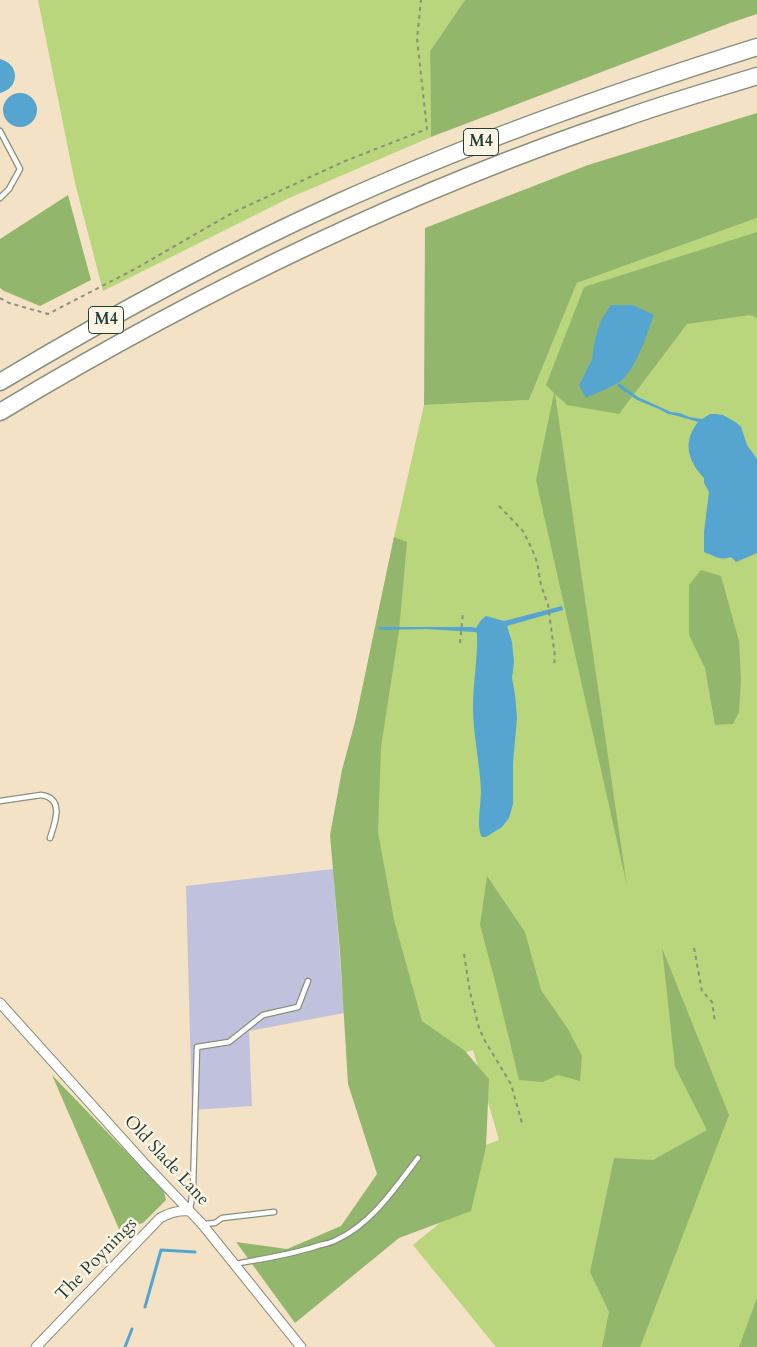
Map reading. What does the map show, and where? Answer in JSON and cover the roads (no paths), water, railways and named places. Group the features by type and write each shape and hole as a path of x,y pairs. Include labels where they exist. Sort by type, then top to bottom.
{"highway":[{"name":"M4","path":"0,382 130,306 255,242 352,196 473,145 553,115 757,47"},
{"name":"M4","path":"0,412 76,366 171,314 344,230 483,170 565,139 757,76"}],"street":[{"name":"Old Slade Lane","path":"0,1003 202,1224 301,1347"},
{"name":"The Poynings","path":"36,1347 160,1218 170,1212 190,1211"}],"lane":[{"path":"0,131 20,169 9,189 0,198"},
{"path":"0,801 41,795 48,796 53,800 56,813 50,838"},
{"path":"190,1211 193,1189 197,1047 229,1042 262,1015 298,1007 308,981"},
{"path":"234,1264 289,1254 338,1240 368,1218 398,1185 418,1158"},
{"path":"202,1224 215,1223 222,1218 274,1212"}],"water":[{"path":"0,59 11,66 15,76 11,86 0,93"},
{"path":"20,93 32,98 37,110 32,122 20,127 8,122 3,110 8,98"},
{"path":"611,305 633,305 654,315 638,356 629,372 621,381 586,398 579,385 592,359 595,339 601,320"},
{"path":"619,383 638,397 671,412 702,419 710,414 723,415 741,427 747,445 757,459 757,553 736,562 731,557 720,558 704,552 704,532 709,492 704,483 704,478 694,465 689,451 690,437 698,422 668,414 637,400 617,386"},
{"path":"562,606 563,610 507,626 512,642 514,662 512,678 517,718 513,763 513,804 509,818 502,827 486,837 482,837 479,822 481,791 473,707 477,633 426,629 379,630 378,627 476,628 486,616 504,621"}],"waterway":[{"path":"145,1307 161,1250 195,1252"},
{"path":"125,1347 132,1329"}]}
